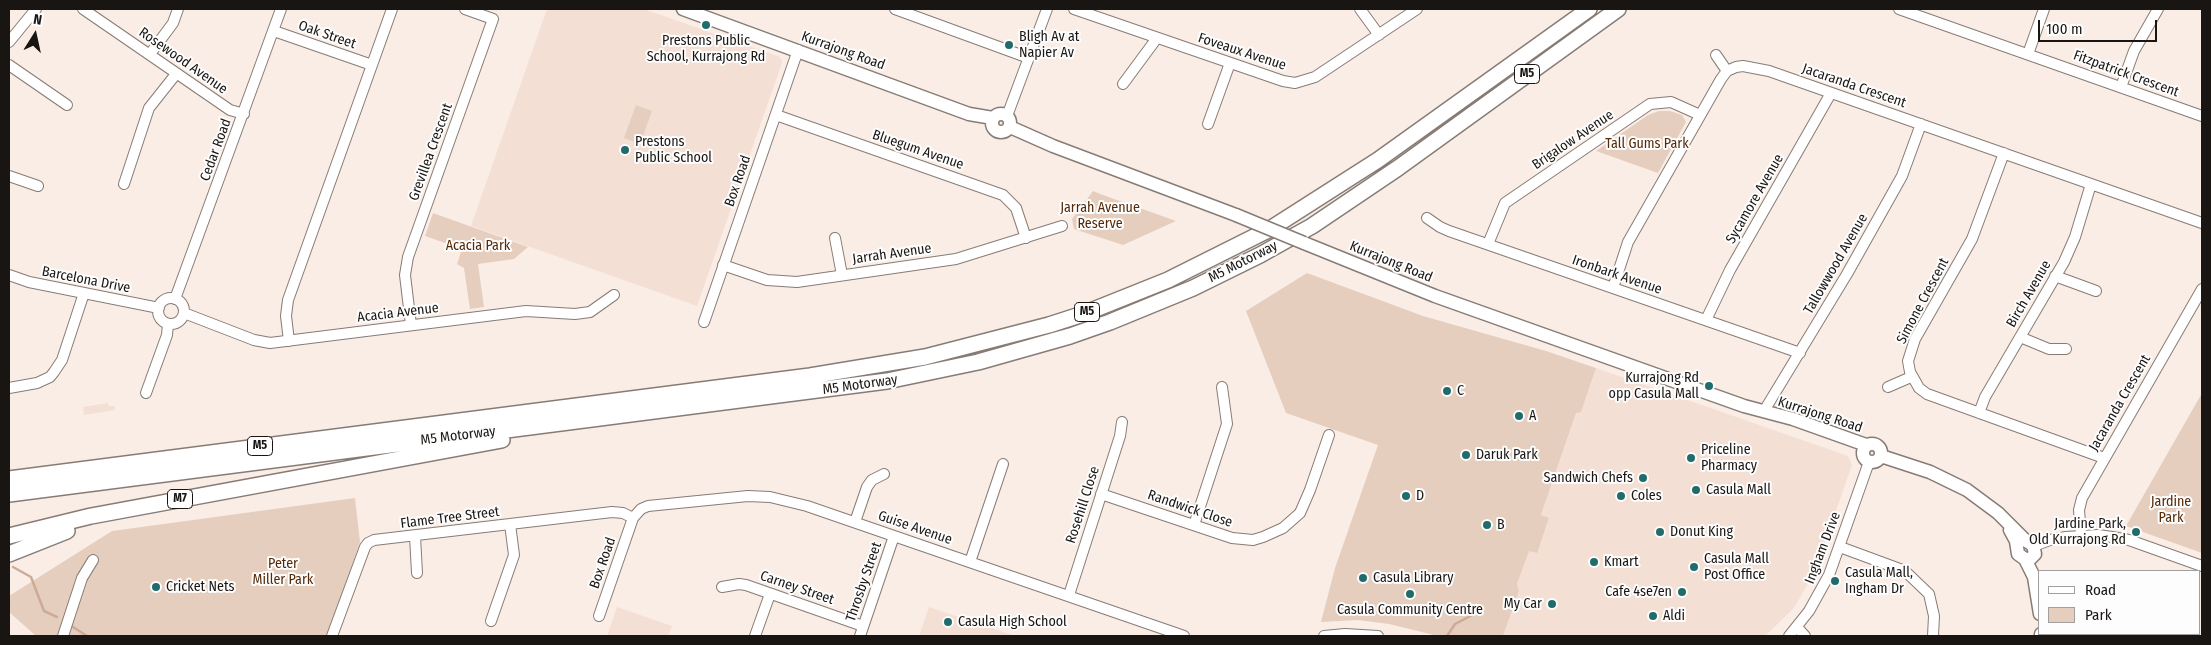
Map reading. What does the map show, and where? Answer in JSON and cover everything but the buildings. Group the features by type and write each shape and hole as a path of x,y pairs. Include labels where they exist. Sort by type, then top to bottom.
{"highway":[{"name":"M5 Motorway","path":"9,483 810,376 925,357 1041,328 1083,314 1168,280 1270,228 1378,160 1589,9"},
{"name":"M5 Motorway","path":"9,483 468,434 706,406 887,381 970,364 1070,336 1165,301 1227,272 1312,226 1398,168 1618,9"},
{"path":"9,554 45,538 93,523 342,469 471,445 706,406"},
{"name":"M7","path":"9,536 91,516 342,469"}],"main road":[{"name":"Kurrajong Road","path":"683,9 970,114 993,118 992,126 998,132 1006,131 1009,121 1054,146 1236,215 1435,296 1765,412 1793,419 1866,454 1873,443 1882,452 1881,456"},
{"path":"1866,454 1874,462 1881,456 1949,480 1985,503 2005,523 2027,550 2038,571"},
{"path":"2027,550 2038,602"}],"street":[{"path":"9,42 36,9"},
{"name":"Rosewood Avenue","path":"83,9 230,110 244,114"},
{"path":"150,54 173,23 178,9"},
{"name":"Cedar Road","path":"175,299 281,9"},
{"path":"289,341 286,316 288,300 392,9"},
{"name":"Grevillea Crescent","path":"411,325 405,275 408,257 493,19 465,9"},
{"path":"895,9 1029,58"},
{"path":"1009,121 1047,9"},
{"name":"Foveaux Avenue","path":"1074,9 1283,81 1295,83 1315,77 1416,9"},
{"path":"1360,9 1379,35"},
{"name":"Fitzpatrick Crescent","path":"1899,9 2202,116"},
{"path":"2028,54 2044,9"},
{"path":"2121,87 2134,51 2158,9"},
{"name":"Oak Street","path":"274,31 372,65"},
{"path":"1123,84 1157,38"},
{"name":"Box Road","path":"704,322 798,50"},
{"path":"1613,288 1628,242 1727,71 1716,55"},
{"path":"1208,124 1230,63"},
{"path":"9,65 66,105"},
{"name":"Jacaranda Crescent","path":"1727,71 1743,66 1769,71 2202,223"},
{"path":"124,184 149,108 176,74"},
{"name":"Sycamore Avenue","path":"1706,320 1730,270 1831,93"},
{"name":"Brigalow Avenue","path":"1488,244 1505,203 1650,104 1671,102 1700,115"},
{"name":"Bluegum Avenue","path":"776,116 1003,195 1018,210 1026,238"},
{"name":"Tallowwood Avenue","path":"1765,412 1902,176 1921,124"},
{"name":"Simone Crescent","path":"1911,376 1908,361 1910,352 1921,328 1972,240 2004,154"},
{"path":"9,176 38,186"},
{"name":"Birch Avenue","path":"1979,413 1986,397 2064,262 2075,237 2092,184"},
{"name":"Ironbark Avenue","path":"1427,218 1440,227 1800,353"},
{"name":"Jarrah Avenue","path":"723,265 778,282 797,282 956,259 1062,226"},
{"path":"835,238 842,275"},
{"name":"Barcelona Drive","path":"9,275 29,282 159,308"},
{"path":"2055,276 2096,291"},
{"name":"Jacaranda Crescent","path":"2081,536 2079,504 2202,289"},
{"path":"9,388 37,383 50,377 54,372 62,360 84,293"},
{"name":"Acacia Avenue","path":"184,314 254,340 270,343 526,311 575,314 590,312 614,295"},
{"path":"175,299 183,306 184,314 180,321 168,324 160,316 159,308 163,302 175,299"},
{"path":"146,393 168,324"},
{"path":"2020,337 2049,349 2066,349"},
{"path":"1888,387 1911,376 1919,388 1927,394 2104,458"},
{"path":"1194,525 1227,424 1222,387"},
{"name":"Rosehill Close","path":"1069,595 1122,422"},
{"name":"Randwick Close","path":"1101,494 1232,538 1262,537 1283,528 1300,513 1306,502 1329,435"},
{"name":"Ingham Drive","path":"1789,636 1819,594 1840,547 1866,454"},
{"path":"970,562 1003,464"},
{"path":"855,522 872,480 884,474"},
{"name":"Guise Avenue","path":"633,518 636,513 648,506 755,496 786,499 1184,636"},
{"name":"Flame Tree Street","path":"332,636 368,543 612,512 623,513 633,518"},
{"name":"Box Road","path":"599,616 633,518"},
{"path":"491,621 514,555 510,524"},
{"path":"415,536 417,573"},
{"name":"Throsby Street","path":"860,636 894,536"},
{"path":"2027,550 2050,540 2098,536 2129,540 2202,566"},
{"path":"1840,547 1905,571 1929,594 1934,616 1934,636"},
{"path":"63,636 82,578 92,560"},
{"name":"Carney Street","path":"722,588 739,584 863,626"},
{"path":"755,636 770,594"},
{"path":"1797,627 1805,636"},
{"path":"1324,636 1345,634 1378,636"}],"shaded area":[{"name":"Prestons Public School","path":"547,9 644,9 780,57 782,63 697,306 471,226"},
{"name":"Casula Mall","path":"1596,368 1848,456 1852,465 1815,571 1794,608 1765,636 1503,636 1519,591 1517,584 1529,550 1538,551 1549,519 1541,515 1576,413 1581,411"},
{"path":"108,403 109,406 115,406 115,410 84,415 83,407"},
{"path":"617,607 672,626 668,636 607,636"},
{"name":"Casula High School","path":"929,607 1015,636 919,636"}],"green space":[{"path":"636,105 652,111 640,144 624,138"},
{"name":"Tall Gums Park","path":"1659,111 1670,111 1682,115 1686,122 1658,173 1596,151 1648,115"},
{"name":"Jarrah Avenue Reserve","path":"1093,191 1176,221 1123,245 1074,229 1072,219"},
{"name":"Acacia Park","path":"433,213 528,247 514,259 478,264 484,307 470,309 464,268 457,264 462,249 425,236"},
{"path":"1307,273 1423,316 1546,351 1596,368 1581,412 1576,413 1541,515 1549,518 1538,551 1537,553 1529,551 1517,584 1519,591 1503,636 1438,636 1389,624 1358,620 1321,622 1335,568 1378,445 1286,413 1246,311"},
{"name":"Jardine Park","path":"2202,393 2202,553 2126,526"},
{"name":"Peter Miller Park","path":"355,498 360,542 328,636 36,636 9,612 9,596 112,531"}],"waterway":[{"path":"13,567 31,577 44,611 57,617"},
{"path":"1447,636 1455,624 1480,611"},
{"path":"73,627 87,636"}],"place":[{"name":"Prestons Public School, Kurrajong Rd","path":"706,25"},
{"name":"Bligh Av at Napier Av","path":"1009,45"},
{"name":"Prestons Public School","path":"625,150"},
{"name":"Kurrajong Rd opp Casula Mall","path":"1709,386"},
{"name":"C","path":"1447,391"},
{"name":"A","path":"1519,416"},
{"name":"Daruk Park","path":"1466,455"},
{"name":"Priceline Pharmacy","path":"1691,458"},
{"name":"Sandwich Chefs","path":"1643,478"},
{"name":"Casula Mall","path":"1696,490"},
{"name":"D","path":"1406,496"},
{"name":"Coles","path":"1621,496"},
{"name":"B","path":"1487,525"},
{"name":"Donut King","path":"1660,532"},
{"name":"Jardine Park, Old Kurrajong Rd","path":"2136,532"},
{"name":"Kmart","path":"1594,562"},
{"name":"Casula Mall Post Office","path":"1694,567"},
{"name":"Casula Library","path":"1363,578"},
{"name":"Casula Mall, Ingham Dr","path":"1835,581"},
{"name":"Cricket Nets","path":"156,587"},
{"name":"Cafe 4se7en","path":"1682,592"},
{"name":"Casula Community Centre","path":"1410,594"},
{"name":"My Car","path":"1552,604"},
{"name":"Aldi","path":"1653,616"},
{"name":"Casula High School","path":"948,622"}]}
